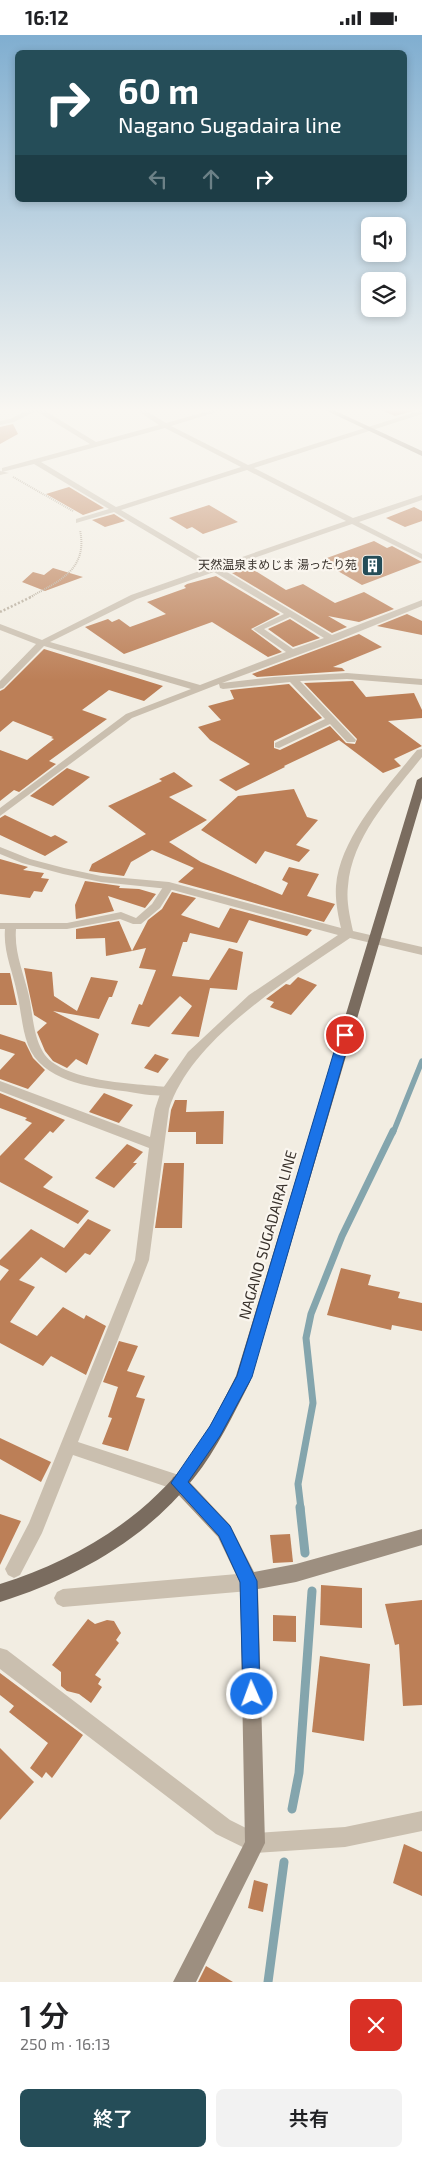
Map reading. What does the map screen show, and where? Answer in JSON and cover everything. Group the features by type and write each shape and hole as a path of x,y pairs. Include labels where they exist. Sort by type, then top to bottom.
{"main road":[{"name":"NAGANO SUGADAIRA LINE","path":"0,1593 34,1582 93,1553 143,1518 179,1483 215,1431 244,1377 373,939 422,780"},
{"path":"179,1483 224,1531 249,1581 256,1843 184,1982"},
{"path":"249,1581 296,1573 422,1537"}],"street":[{"path":"97,500 333,639"},
{"path":"79,521 146,500"},
{"path":"310,500 422,557"},
{"path":"0,686 42,643 134,597 414,500"},
{"path":"0,813 129,716 333,639 422,603"},
{"path":"291,614 257,629 294,654"},
{"path":"0,627 42,643 202,689 292,679 347,676 422,682"},
{"path":"292,679 351,740"},
{"path":"279,745 332,719"},
{"path":"348,934 343,911 342,886 349,854 378,806 421,752"},
{"path":"0,849 26,861 101,879 169,886 348,934 422,951"},
{"path":"14,1569 36,1527 142,1260 156,1145 162,1109 168,1091 193,1055 253,998 348,934"},
{"path":"0,1086 156,1145"},
{"path":"69,1446 179,1483"},
{"path":"63,1598 249,1581"},
{"path":"0,1657 223,1827 256,1843 345,1837 422,1821"}],"lane":[{"path":"168,1091 108,1086 49,1066 40,1057 29,1032 24,997 5,926 67,926 121,915 137,922 156,906 169,886"}],"path":[{"path":"0,612 32,597 67,573 81,559 83,545 78,515 53,500"}],"building":[{"path":"56,500 90,500 104,508 83,515"},
{"path":"209,505 238,522 203,534 192,527 187,529 169,518"},
{"path":"414,507 422,511 422,521 405,527 386,518"},
{"path":"114,514 125,521 105,527 92,520"},
{"name":"天然温泉まめじま 湯ったり苑","path":"374,541 387,548 392,546 422,562 362,585 324,563 329,561 324,559"},
{"path":"53,568 83,577 45,591 22,582 33,572 44,575"},
{"path":"251,568 286,590 303,584 335,603 364,592 394,609 359,622 328,616 347,627 332,633 232,573"},
{"path":"216,576 280,614 251,629 282,652 268,657 212,622 124,654 85,627 108,619 112,622 119,619 130,627 166,614 147,602 186,588 184,586 187,584"},
{"path":"407,614 422,621 422,635 377,626"},
{"path":"290,619 320,638 293,647 268,629"},
{"path":"359,634 382,647 333,667 342,668 345,671 257,677 252,674"},
{"path":"44,649 163,686 144,701 109,690 82,710 107,719 49,761 56,764 19,792 14,790 0,801 0,750 27,760 54,739 13,721 0,732 0,691"},
{"path":"353,681 366,697 414,693 422,710 422,718 388,721 422,746 394,759 401,766 383,773 339,740 236,791 219,780 250,764 210,740 198,727 221,720 208,706 234,699 230,690 289,684 322,718 274,741 274,748 280,750 330,726 346,743 355,744 357,739 304,683"},
{"path":"67,768 90,777 53,806 30,796"},
{"path":"174,772 193,786 169,797 207,820 169,842 201,862 282,895 288,883 282,880 289,867 319,874 307,896 335,904 324,922 178,882 194,868 152,850 131,862 124,876 89,871 92,864 146,834 108,806 162,781 159,779"},
{"path":"294,789 307,817 318,820 296,845 310,850 299,862 265,851 256,864 201,830 238,796"},
{"path":"5,815 51,837 55,835 68,842 45,856 0,835 0,818"},
{"path":"0,859 28,867 23,870 44,873 41,878 49,879 42,892 34,891 30,898 0,894"},
{"path":"85,881 120,886 119,888 139,889 156,894 145,908 108,896 114,911 76,919 75,905"},
{"path":"172,892 196,898 181,915 219,928 230,908 312,930 307,936 249,920 237,943 190,933 187,942 183,942 172,976 209,980 229,948 243,952 237,990 210,988 199,1037 171,1034 192,1006 180,996 149,1027 131,1024 139,1004 142,1005 156,970 139,968 146,948 132,951 148,920 162,909"},
{"path":"119,921 132,951 106,956 105,938 76,939 76,929"},
{"path":"24,968 52,972 54,996 77,1011 91,977 118,981 112,997 109,997 99,1019 53,1011 99,1034 87,1065 76,1059 67,1068 53,1061 45,1051 37,1032 47,1023 34,1015"},
{"path":"0,973 10,973 17,1005 0,1005"},
{"path":"298,977 317,985 291,1015 270,1007 274,1002 266,999 286,984 290,985"},
{"path":"0,1034 25,1042 33,1058 45,1070 28,1089 0,1079 0,1070 15,1054 0,1049"},
{"path":"155,1054 169,1059 158,1073 144,1068"},
{"path":"0,1093 65,1120 53,1133 50,1131 24,1159 53,1177 43,1187 89,1211 78,1224 0,1182 0,1156 32,1123 25,1120 27,1118 0,1108"},
{"path":"104,1093 133,1105 119,1123 89,1112"},
{"path":"175,1100 187,1100 186,1112 224,1111 223,1144 196,1144 196,1132 168,1132 171,1110"},
{"path":"127,1144 143,1152 133,1163 137,1163 114,1188 95,1178"},
{"path":"164,1163 184,1163 182,1228 155,1228"},
{"path":"88,1219 111,1230 90,1255 85,1253 66,1273 41,1257 19,1280 35,1287 10,1322 37,1336 63,1307 84,1319 86,1315 106,1326 86,1375 51,1356 43,1366 0,1343 0,1281 9,1270 0,1265 0,1260 31,1229 64,1248"},
{"path":"341,1268 371,1275 368,1285 400,1292 398,1298 422,1303 422,1331 392,1325 391,1330 327,1315"},
{"path":"119,1341 138,1346 127,1371 145,1376 136,1397 145,1399 128,1451 102,1444 112,1418 108,1417 118,1387 103,1382"},
{"path":"0,1438 51,1462 41,1482 0,1459"},
{"path":"0,1514 21,1521 0,1565"},
{"path":"290,1534 293,1562 273,1563 270,1535"},
{"path":"321,1585 362,1588 362,1628 320,1625"},
{"path":"422,1600 422,1705 403,1706 399,1644 395,1645 385,1604"},
{"path":"273,1615 296,1616 296,1642 273,1641"},
{"path":"88,1619 95,1624 107,1620 114,1621 121,1633 116,1640 119,1643 95,1675 101,1679 98,1684 102,1687 91,1703 79,1694 67,1691 61,1686 61,1672 52,1665"},
{"path":"320,1656 370,1664 364,1741 312,1732"},
{"path":"0,1673 83,1735 52,1778 46,1772 42,1778 30,1768 48,1743 9,1712 14,1706 0,1695"},
{"path":"0,1748 34,1782 0,1820"},
{"path":"404,1844 422,1852 422,1896 393,1883"},
{"path":"254,1880 268,1884 263,1912 248,1908"},
{"path":"206,1966 233,1982 198,1982"}],"waterway":[{"path":"393,1133 422,1061"},
{"path":"301,1509 298,1484 313,1403 306,1338 311,1314 342,1236 393,1131"},
{"path":"300,1507 305,1553"},
{"path":"292,1809 299,1773 312,1591"},
{"path":"268,1982 284,1862"}],"place":[{"name":"天然温泉まめじま 湯ったり苑","path":"373,565"}],"route":[{"path":"252,1694 249,1581 224,1531 179,1483 215,1431 244,1377 263,1319 345,1035"}]}
